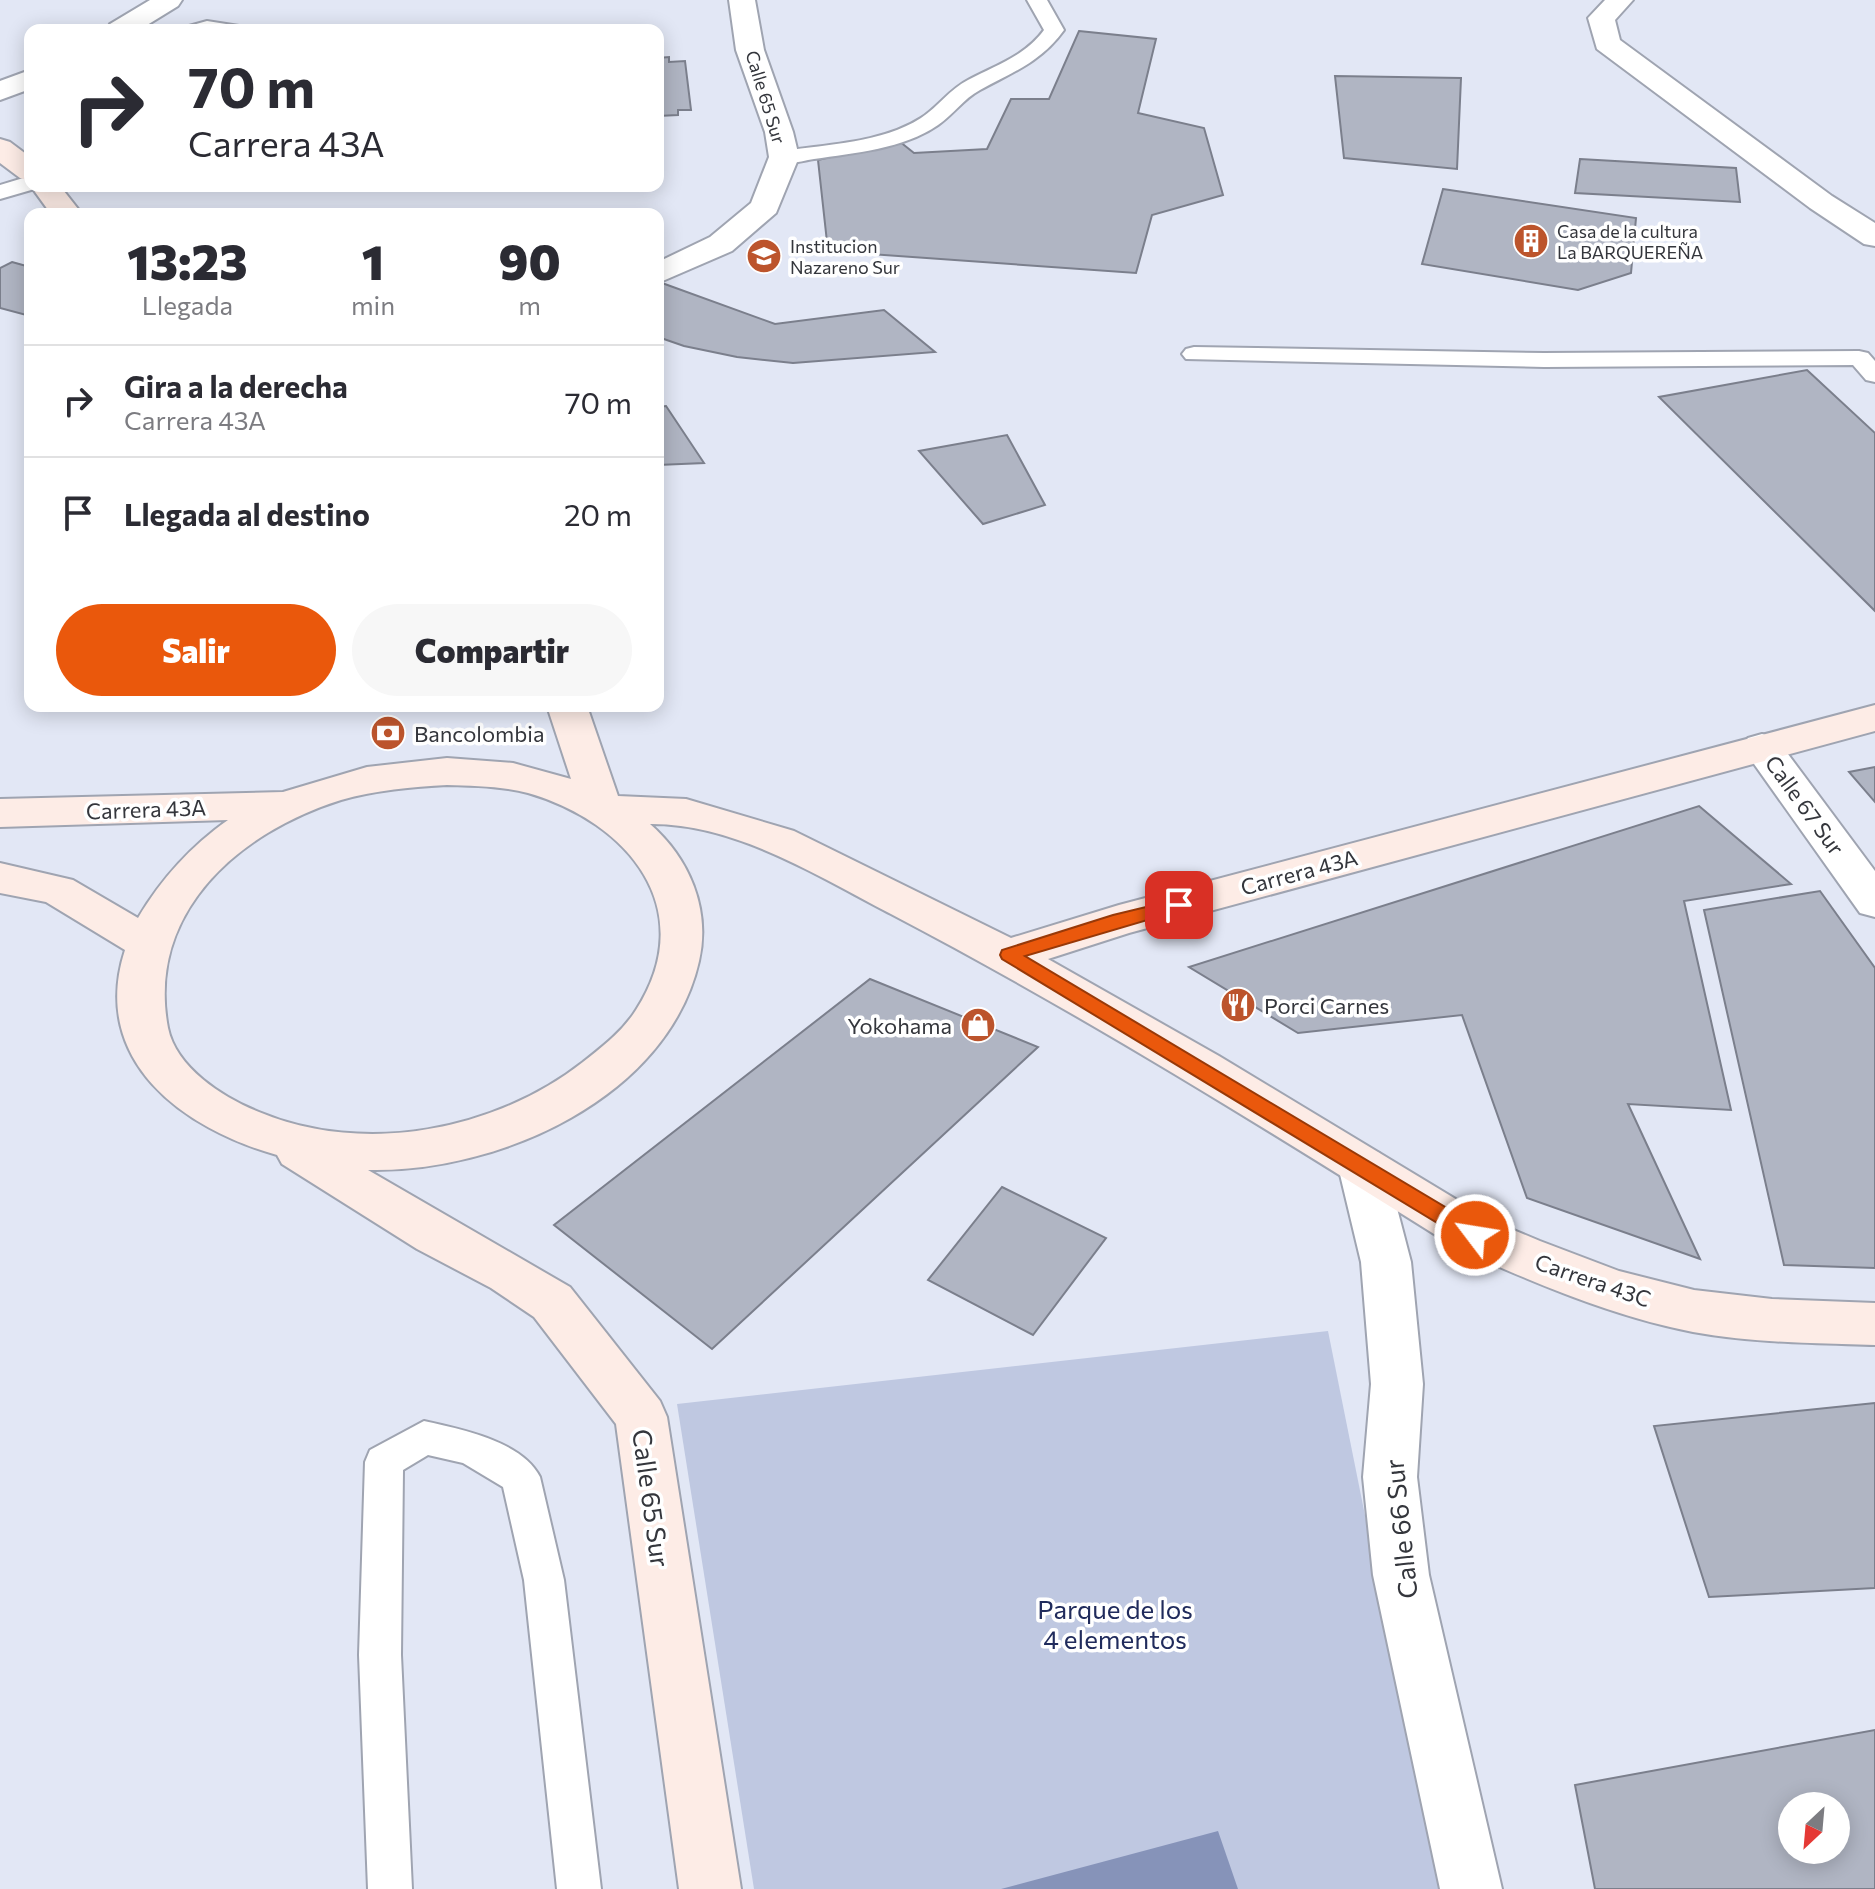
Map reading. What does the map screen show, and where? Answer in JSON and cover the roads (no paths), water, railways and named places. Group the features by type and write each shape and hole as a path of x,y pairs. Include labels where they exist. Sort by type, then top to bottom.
{"street":[{"path":"130,24 169,0"},
{"name":"Calle 65 Sur","path":"664,271 721,244 765,207 784,157 779,132 750,50 742,0"},
{"path":"1620,0 1601,18 1607,43 1821,202 1875,237"},
{"path":"0,92 24,81"},
{"path":"0,148 24,167"},
{"path":"49,192 62,208"},
{"path":"569,712 601,808"},
{"name":"Carrera 43A","path":"1009,955 1119,920 1875,718"},
{"name":"Calle 67 Sur","path":"1762,747 1875,902"},
{"path":"434,773 487,773 548,785 601,808 641,838 669,877 682,921 678,968 657,1016 618,1061 565,1100 499,1130 427,1148 354,1151 284,1141 223,1118 177,1083 148,1039 139,992 147,943 168,901 201,864 242,831 292,805 355,783 434,773"},
{"name":"Carrera 43A","path":"0,813 292,805"},
{"path":"601,808 684,812 764,836 1009,955"},
{"path":"0,878 58,890 147,943"},
{"name":"Carrera 43C","path":"1009,955 1475,1235 1556,1270 1670,1306 1757,1319 1875,1324"},
{"name":"Calle 65 Sur","path":"284,1141 434,1235 509,1274 552,1302 641,1417 710,1889"},
{"name":"Calle 66 Sur","path":"1362,1166 1380,1233 1389,1293 1397,1384 1390,1477 1401,1575 1471,1889"}],"lane":[{"path":"784,157 862,145 924,126 972,85 1010,70 1043,48 1054,30 1037,0"},
{"path":"0,192 24,185"},
{"path":"1194,354 1544,360 1859,358 1875,375"},
{"path":"390,1889 380,1655 384,1462 424,1438 472,1448 520,1477 544,1580 579,1889"}],"place":[{"name":"Casa de la cultura La BARQUEREÑA","path":"1531,241"},
{"name":"Institucion Nazareno Sur","path":"764,256"},
{"name":"Bancolombia","path":"388,733"},
{"name":"Porci Carnes","path":"1238,1005"},
{"name":"Yokohama","path":"978,1025"}],"park label":[{"name":"Parque de los 4 elementos","path":"1115,1623"}]}
